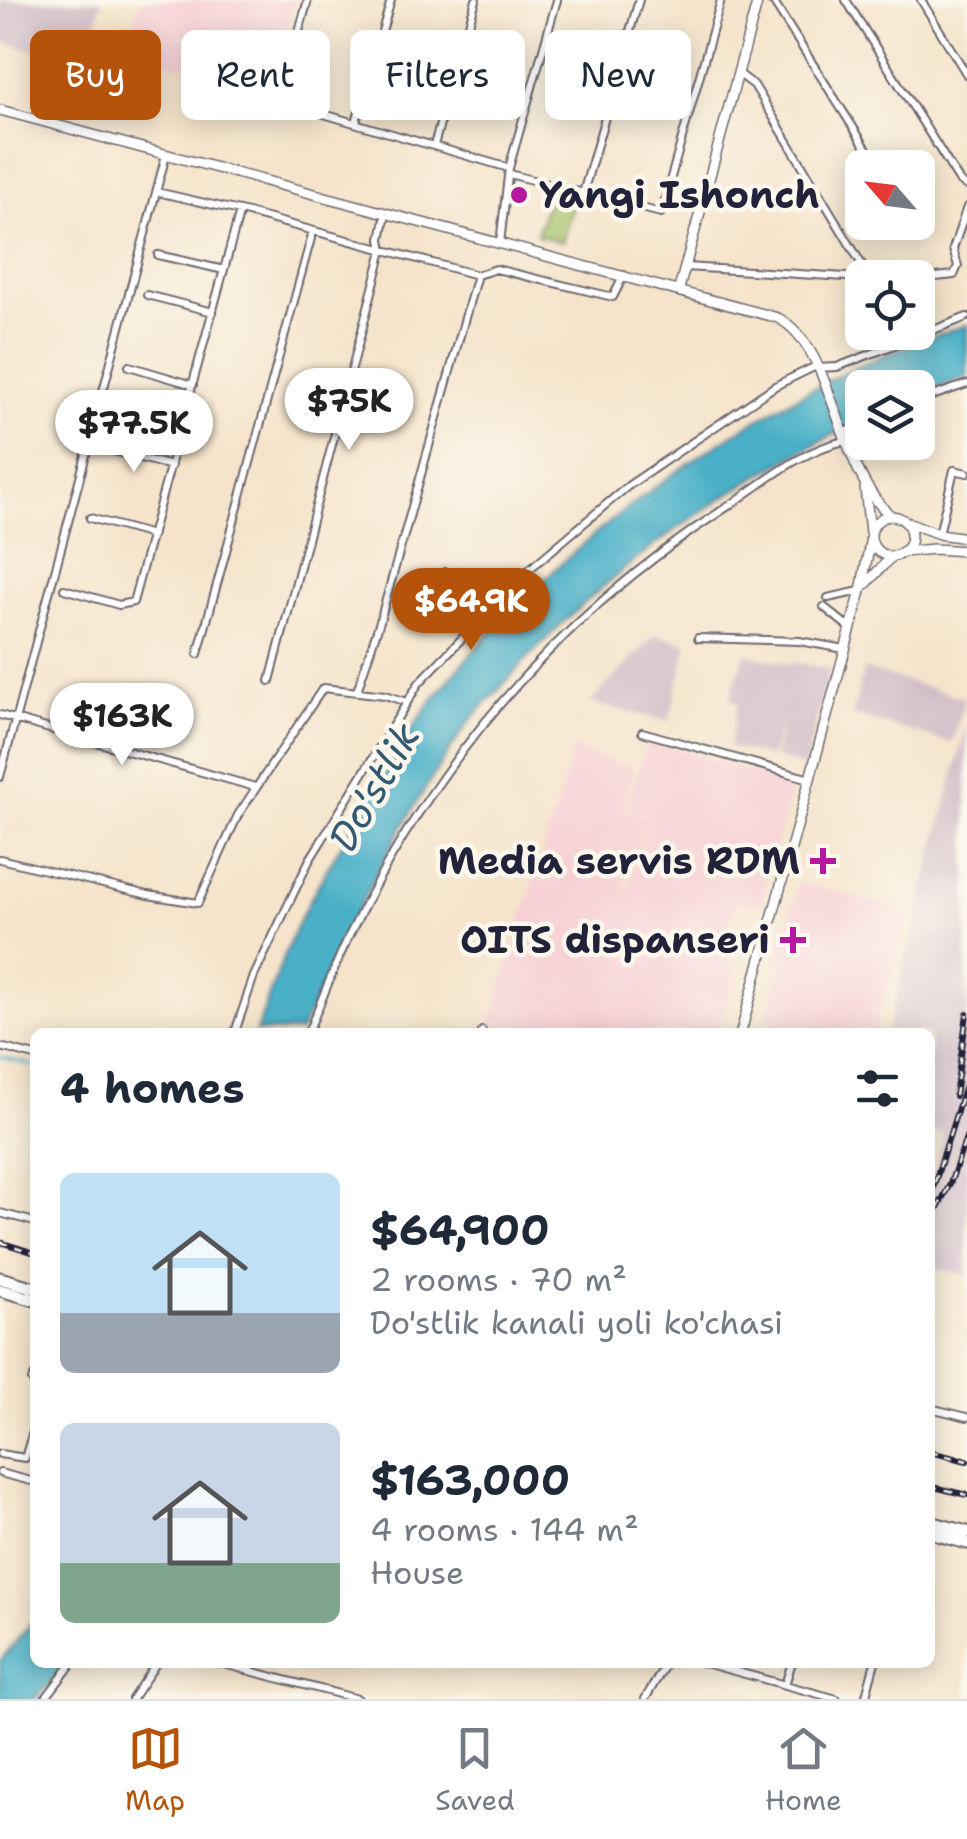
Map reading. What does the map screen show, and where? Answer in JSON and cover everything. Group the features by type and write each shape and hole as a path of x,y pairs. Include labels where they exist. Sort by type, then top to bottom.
{"highway":[{"path":"0,1278 30,1287"},
{"path":"0,1290 30,1299"},
{"path":"935,1523 967,1532"},
{"path":"935,1535 967,1543"}],"main road":[{"path":"679,289 758,0"},
{"path":"0,110 679,289 781,320 804,338 845,434"},
{"path":"855,460 865,485 871,536 880,553 934,549 967,552"},
{"path":"865,485 891,516 939,534 967,538"},
{"path":"742,1028 862,591 871,536 877,521 891,516"},
{"path":"862,591 873,574 910,541 904,521"}],"street":[{"path":"308,0 279,100 660,213 721,0"},
{"path":"356,122 391,0"},
{"path":"434,145 476,0"},
{"path":"500,243 509,171 557,0"},
{"path":"583,193 639,0"},
{"path":"769,0 868,150"},
{"path":"846,0 960,182 967,186"},
{"path":"922,0 967,74"},
{"path":"738,73 754,85 859,260"},
{"path":"0,778 166,155"},
{"path":"156,192 477,275 496,268 613,297 624,275"},
{"path":"935,277 954,275 958,266 953,249 967,206"},
{"path":"64,589 119,605 133,602 240,211"},
{"path":"270,682 383,250 380,240 386,214"},
{"path":"198,654 314,232"},
{"path":"158,255 224,270"},
{"path":"686,267 845,277"},
{"path":"356,691 380,622 477,275"},
{"path":"147,295 212,312"},
{"path":"236,1028 254,976 308,861 407,702 419,683 520,578 628,486 775,386 967,317"},
{"path":"129,366 193,384"},
{"path":"935,395 967,384"},
{"path":"310,1028 352,928 412,820 469,738 586,612 661,552 806,454 845,436"},
{"path":"106,449 171,466"},
{"path":"939,534 954,470 967,470"},
{"path":"90,518 152,535"},
{"path":"445,572 485,579 520,578"},
{"path":"828,598 862,591"},
{"path":"824,607 851,630"},
{"path":"698,638 799,640 846,650"},
{"path":"0,859 148,895 198,903 254,787 323,688 386,695 407,702"},
{"path":"0,715 254,787"},
{"path":"642,732 810,779"},
{"path":"0,1048 30,1055"},
{"path":"0,1213 30,1221"},
{"path":"935,1409 967,1418"},
{"path":"0,1454 25,1458 30,1442"},
{"path":"0,1472 30,1481"},
{"path":"45,1699 68,1668"},
{"path":"132,1699 153,1668"},
{"path":"239,1668 358,1699"},
{"path":"645,1699 663,1668"},
{"path":"722,1668 837,1699"},
{"path":"784,1686 790,1668"},
{"path":"865,1699 873,1668"}],"shaded area":[{"path":"0,0 102,0 94,30 30,30 30,49 0,41"},
{"path":"140,0 295,0 286,30 181,30 181,66 161,60 161,30 132,30"},
{"path":"656,634 688,644 669,721 590,703"},
{"path":"745,653 830,669 805,767 774,758 782,715 771,757 729,747 738,703 730,699"},
{"path":"864,669 965,698 952,743 852,715"},
{"path":"967,723 967,1276 935,1267 935,1167 943,1135 935,1131 935,1028 888,1028"},
{"path":"648,740 793,784 760,906 738,900 720,947 733,952 729,964 737,966 719,1028 489,1028 573,749 634,769 622,808 648,816 624,887 627,889 650,815 626,807"},
{"path":"799,882 911,911 875,1028 790,1028 766,1020 782,966 775,963"}],"green space":[{"path":"550,190 575,197 562,242 537,235"}],"water":[{"path":"967,325 967,377 935,389 935,370 853,370 898,350 935,350 935,337"},
{"path":"845,374 845,430 767,471 675,530 550,635 472,718 442,762 376,875 302,1028 257,1028 303,913 342,843 411,730 480,644 602,528 742,429"},
{"path":"30,1625 30,1668 64,1668 35,1699 0,1699 0,1661"}],"waterway":[{"path":"0,1057 30,1065"}],"railway":[{"path":"955,1096 967,1014"},
{"path":"935,1182 967,1079"},
{"path":"935,1213 967,1135"},
{"path":"0,1242 30,1251"},
{"path":"935,1453 967,1461"},
{"path":"935,1487 967,1495"}],"place":[{"name":"Yangi Ishonch","path":"519,195"},
{"name":"Media servis RDM","path":"823,861"},
{"name":"OITS dispanseri","path":"793,940"}],"water label":[{"name":"Do'stlik","path":"374,787"}]}
